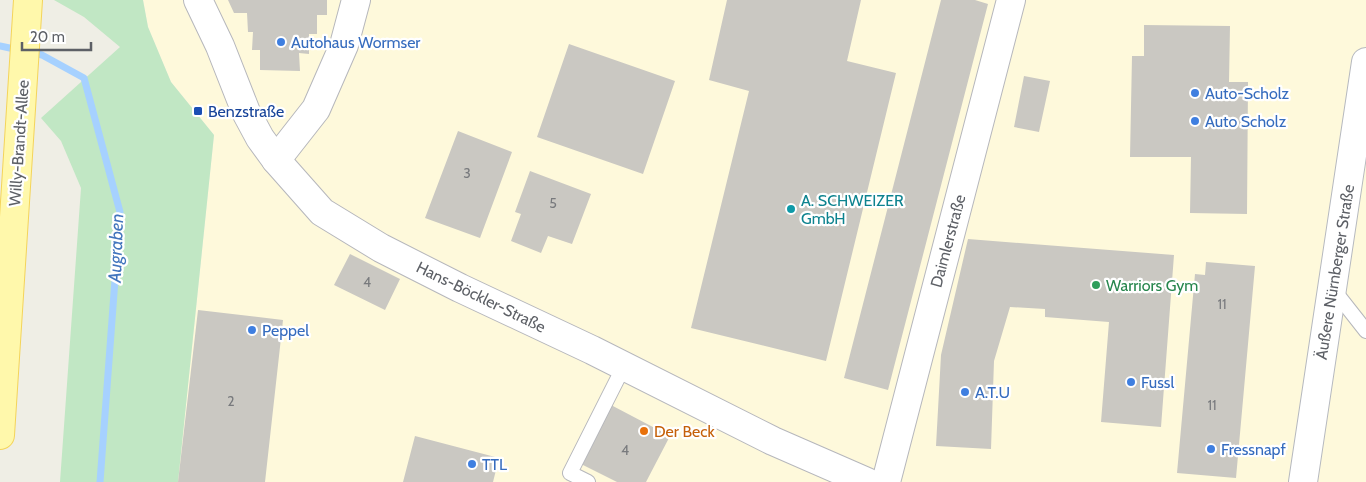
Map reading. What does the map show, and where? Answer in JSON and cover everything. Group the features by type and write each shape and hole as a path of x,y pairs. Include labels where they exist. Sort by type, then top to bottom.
{"main road":[{"name":"Willy-Brandt-Allee","path":"0,435 28,0"}],"street":[{"name":"Hans-Böckler-Straße","path":"198,0 220,46 246,112 260,138 276,160 322,212 381,248 460,288 624,366 773,441 867,482"},
{"path":"276,160 316,109 344,45 356,0"},
{"name":"Daimlerstraße","path":"886,482 1011,0"},
{"name":"Äußere Nürnberger Straße","path":"1307,478 1366,62"}],"lane":[{"path":"1333,289 1366,330"},
{"path":"588,482 570,473 624,366"}],"shaded area":[{"path":"143,0 1366,0 1366,482 178,482 214,135 171,82 148,27"}],"green space":[{"path":"54,0 143,0 148,27 171,82 214,135 178,482 60,482 81,188 61,141 41,118 120,47 84,17"}],"building":[{"name":"Autohaus Wormser","path":"228,0 327,0 327,15 317,15 317,34 309,34 309,54 299,53 300,71 260,70 260,50 252,50 253,32 248,32 247,13 234,13"},
{"name":"A. SCHWEIZER GmbH","path":"727,0 861,0 847,61 896,73 826,361 691,328 749,91 709,80"},
{"path":"941,0 975,0 988,4 888,390 844,378"},
{"path":"1144,25 1230,26 1229,82 1248,82 1247,214 1190,213 1191,157 1130,157 1132,56 1144,56"},
{"path":"569,44 675,81 643,174 537,137"},
{"path":"1024,76 1050,81 1039,132 1014,127"},
{"path":"458,131 512,152 480,238 425,218"},
{"path":"530,171 591,194 572,244 548,236 541,253 511,241 521,214 515,212"},
{"path":"968,239 1174,255 1161,427 1101,422 1109,322 1045,317 1045,309 1010,307 994,361 991,449 936,446 941,355"},
{"path":"350,254 400,279 385,310 334,285"},
{"path":"1206,262 1255,266 1236,478 1177,473 1195,274 1205,275"},
{"path":"198,310 283,320 265,482 178,482"},
{"path":"611,405 670,436 646,482 617,482 581,464"},
{"path":"415,436 499,458 493,482 403,482"}],"waterway":[{"name":"Augraben","path":"0,46 19,50"},
{"name":"Augraben","path":"30,52 42,55 84,78 120,212 100,482"}],"place":[{"name":"Autohaus Wormser","path":"281,42"},
{"name":"Auto-Scholz","path":"1195,93"},
{"name":"Benzstraße","path":"198,111"},
{"name":"Auto Scholz","path":"1195,121"},
{"name":"A. SCHWEIZER GmbH","path":"791,209"},
{"name":"Warriors Gym","path":"1096,285"},
{"name":"Peppel","path":"252,330"},
{"name":"Fussl","path":"1131,382"},
{"name":"A.T.U","path":"965,392"},
{"name":"Der Beck","path":"644,431"},
{"name":"Fressnapf","path":"1211,449"},
{"name":"TTL","path":"472,464"}]}
